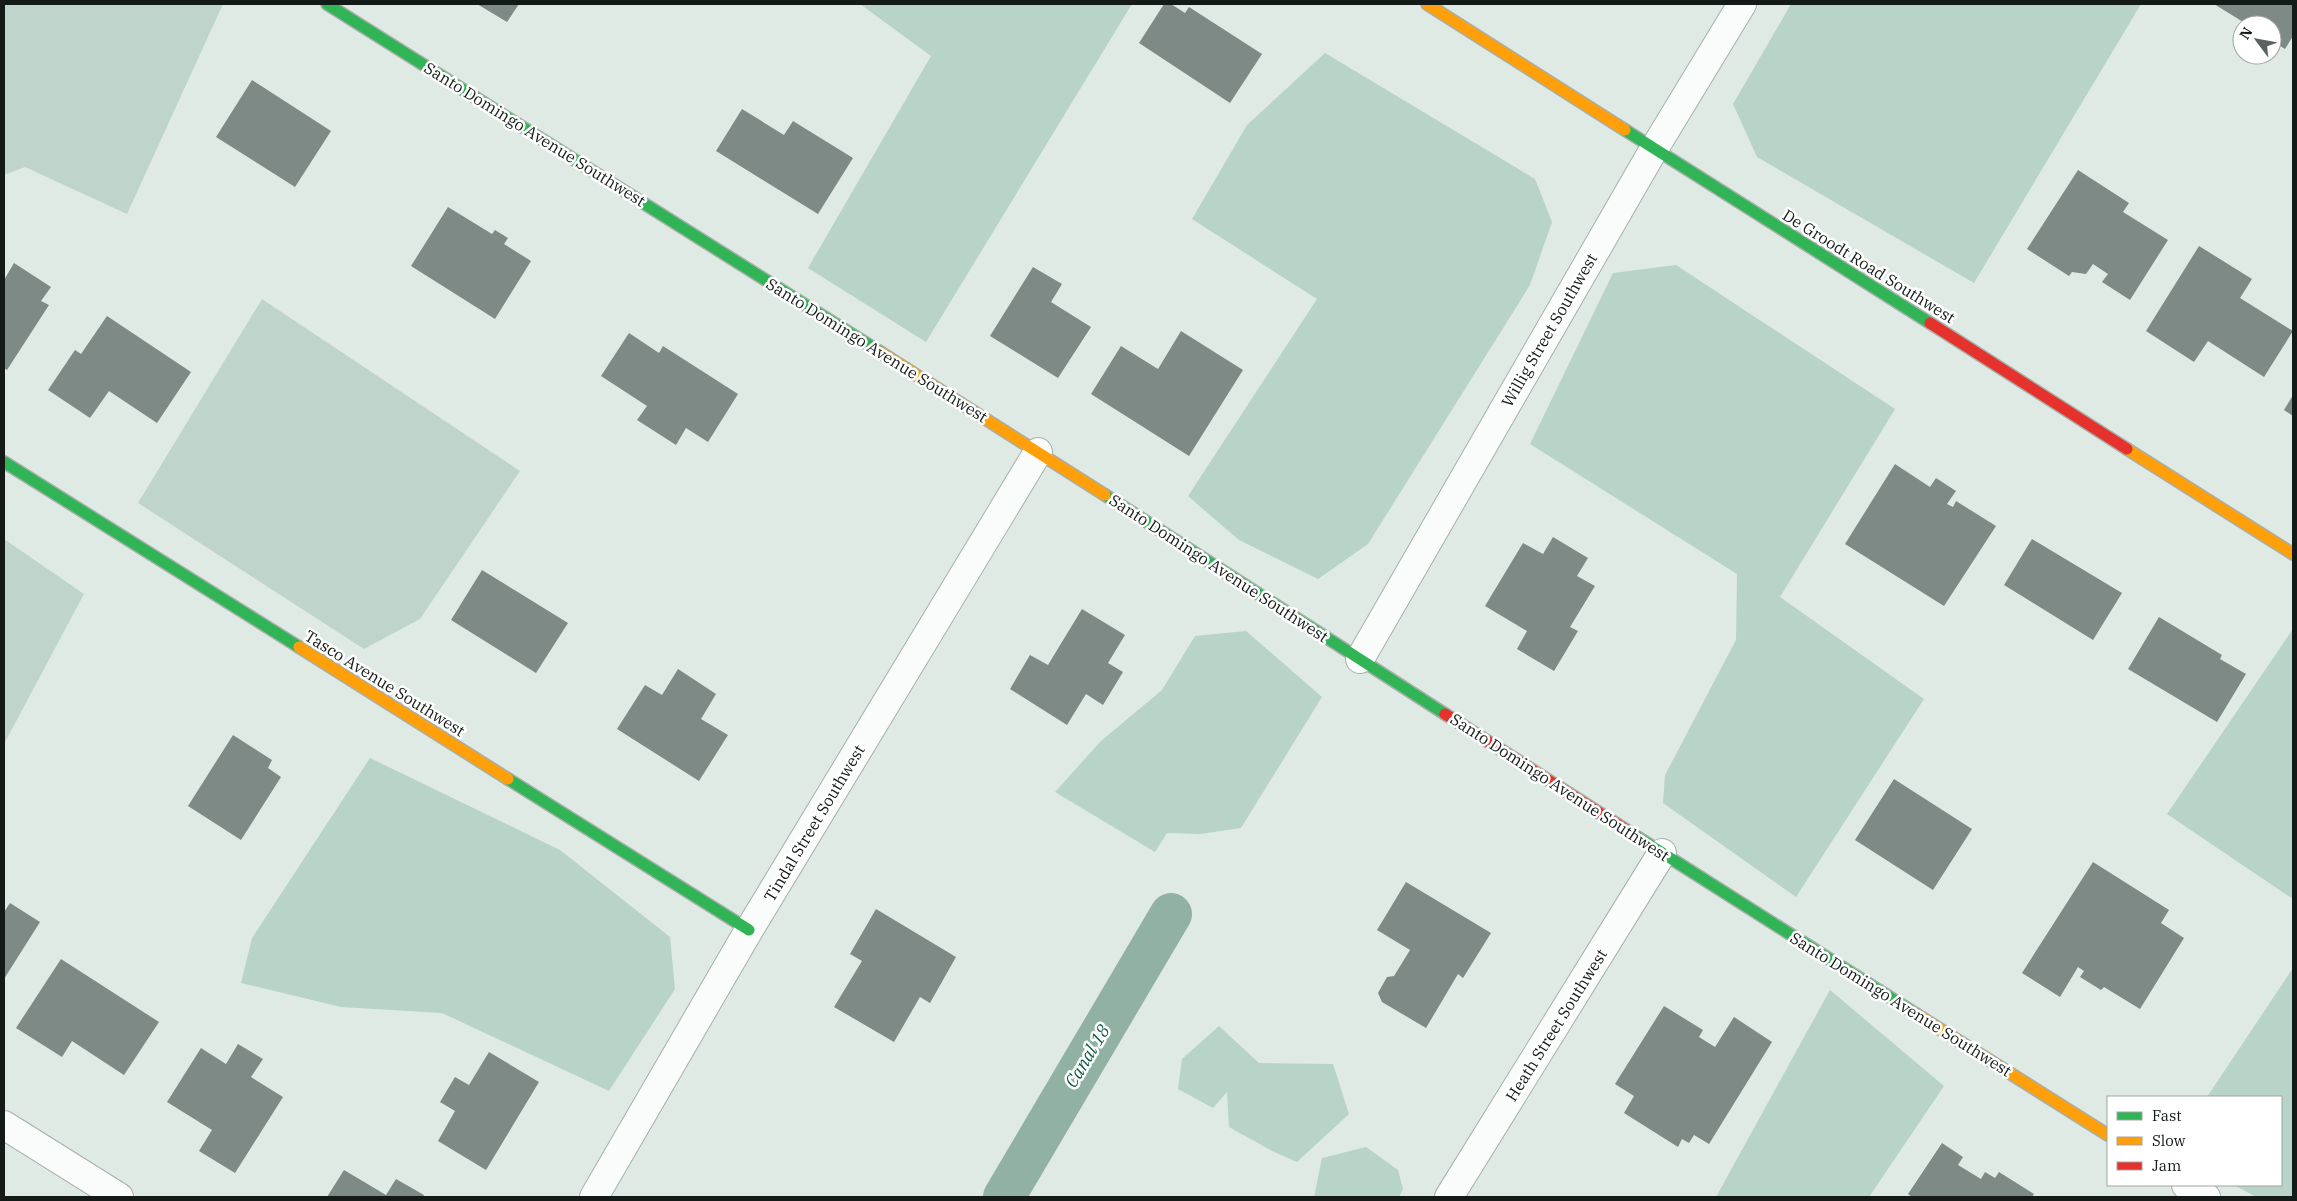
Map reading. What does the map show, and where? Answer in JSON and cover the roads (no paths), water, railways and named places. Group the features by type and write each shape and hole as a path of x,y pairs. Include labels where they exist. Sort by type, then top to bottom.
{"street":[{"name":"Santo Domingo Avenue Southwest","path":"328,4 1038,452 1662,853 2107,1134"},
{"name":"De Groodt Road Southwest","path":"1428,4 2293,554"},
{"name":"Willig Street Southwest","path":"1360,659 1654,149 1742,4"},
{"name":"Tindal Street Southwest","path":"594,1197 749,930 1038,452"},
{"name":"Tasco Avenue Southwest","path":"4,462 749,930"},
{"name":"Heath Street Southwest","path":"1449,1197 1662,853"},
{"path":"4,1125 119,1197"},
{"path":"2188,1186 2206,1197"}],"waterway":[{"name":"Canal 18","path":"1004,1197 1171,914"}]}
